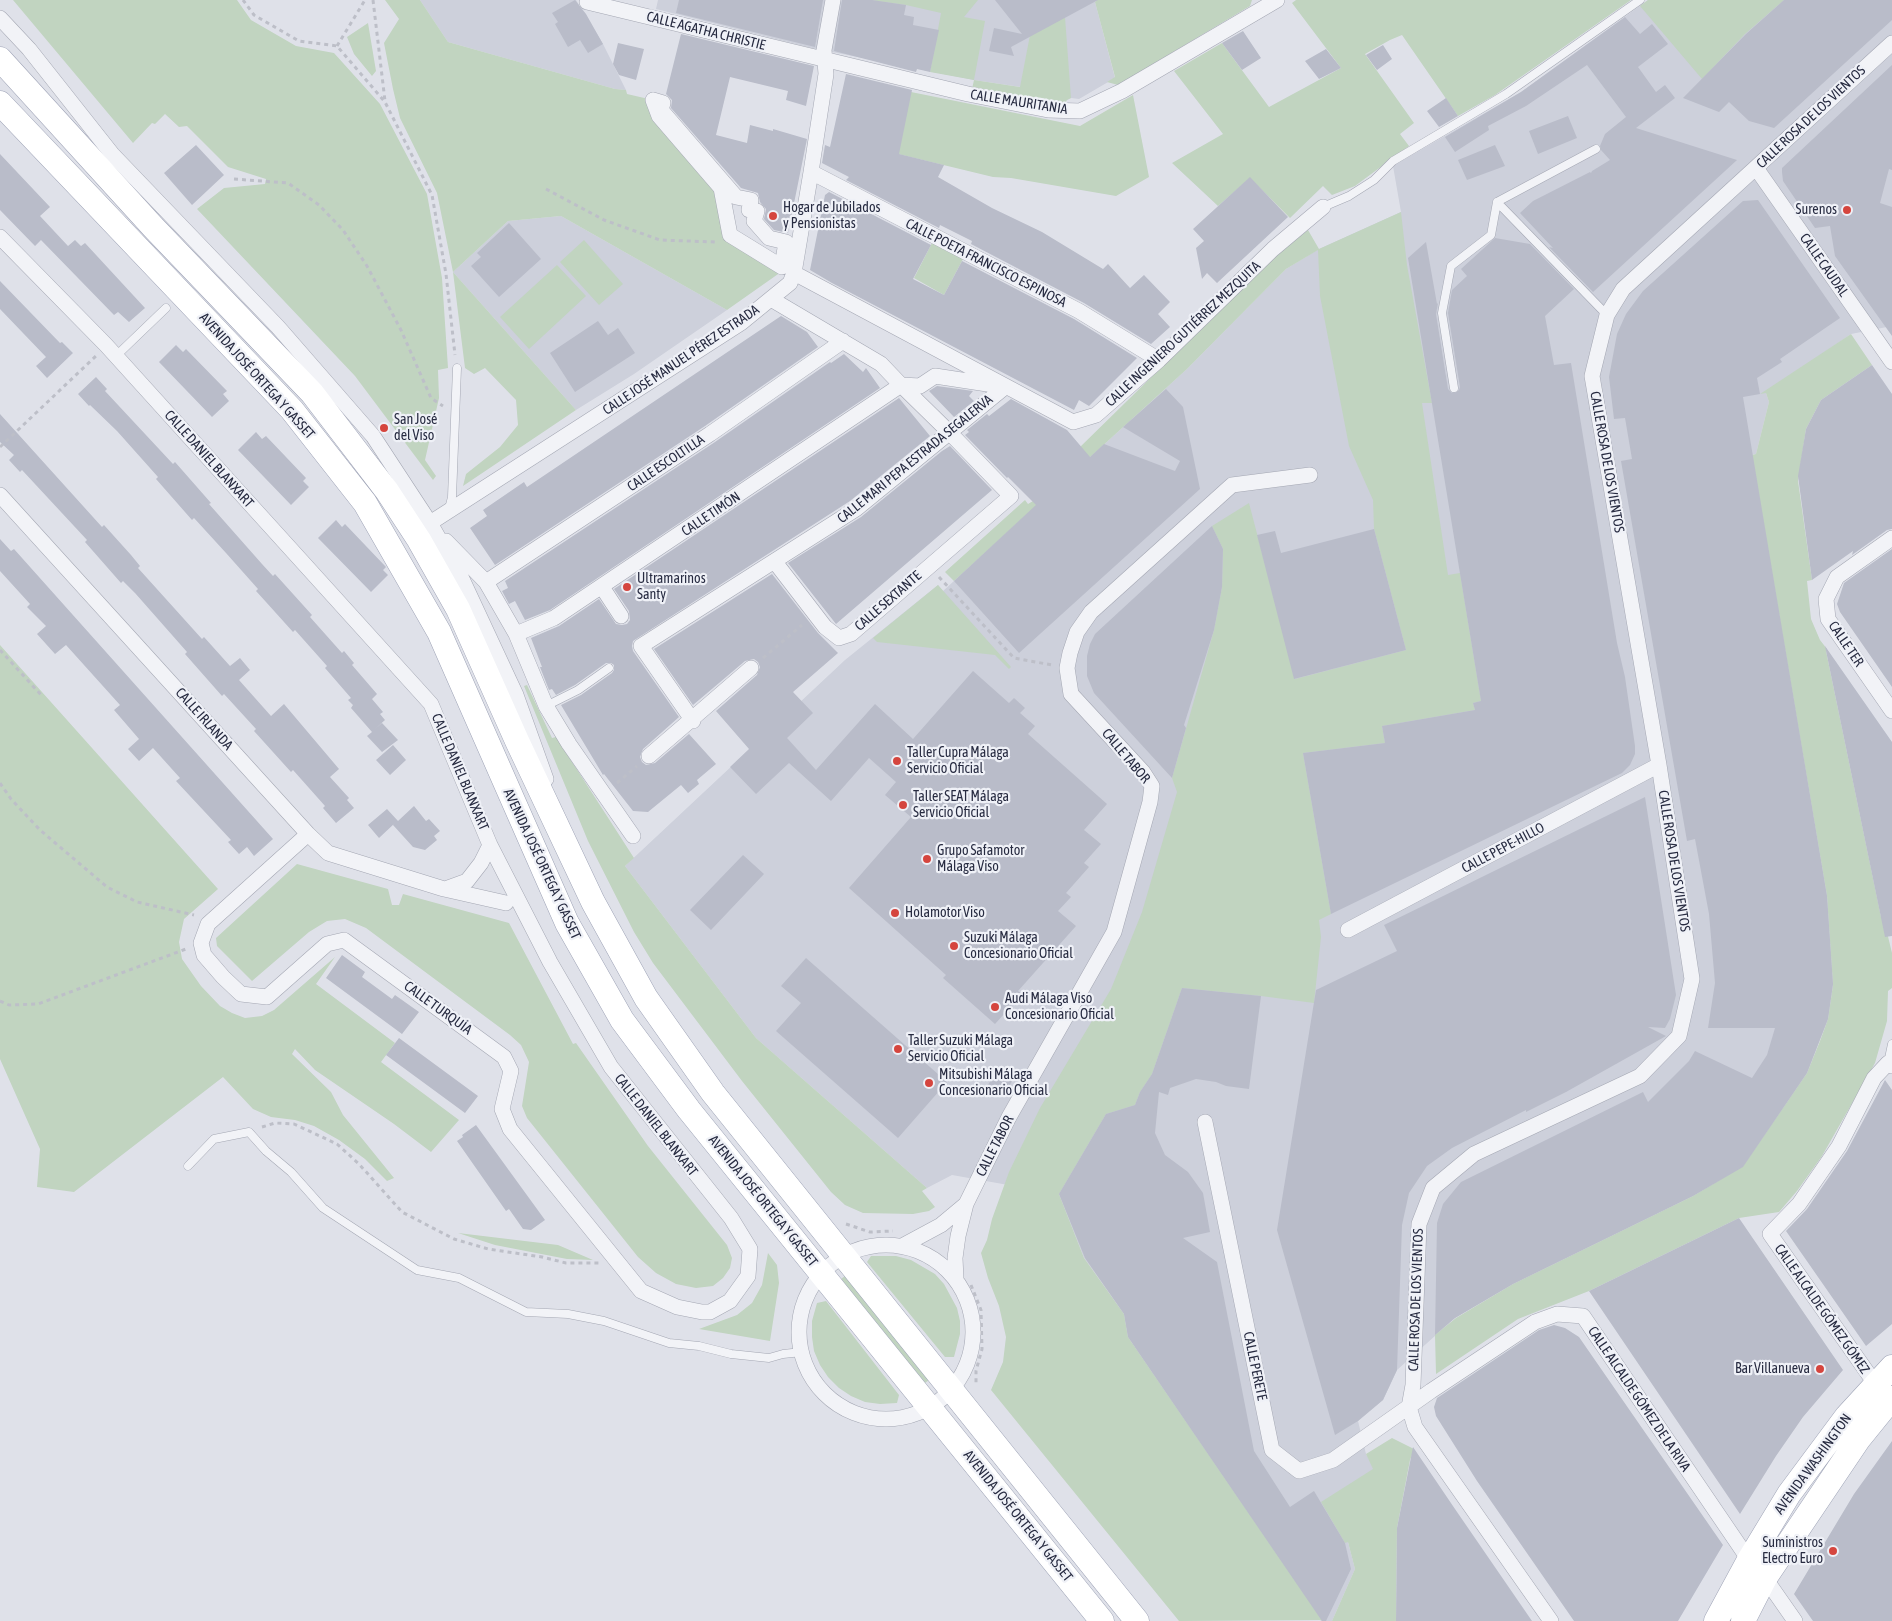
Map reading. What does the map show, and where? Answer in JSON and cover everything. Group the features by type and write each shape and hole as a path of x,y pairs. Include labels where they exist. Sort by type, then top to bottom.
{"main road":[{"name":"AVENIDA JOSÉ ORTEGA Y GASSET","path":"0,59 153,227 312,393 387,491 419,540 458,609 517,741 593,902 646,998 713,1094 1137,1621"},
{"name":"AVENIDA JOSÉ ORTEGA Y GASSET","path":"0,103 292,410 365,503 439,632 567,923 622,1020 689,1110 1102,1621"},
{"name":"AVENIDA WASHINGTON","path":"1742,1621 1765,1578 1887,1398 1892,1367"},
{"name":"AVENIDA WASHINGTON","path":"1716,1621 1749,1560 1789,1494 1847,1416 1887,1398"}],"street":[{"name":"CALLE JOSÉ MANUEL PÉREZ ESTRADA","path":"430,523 741,323 790,283 788,270 811,172 826,74 824,50 833,0"},
{"name":"CALLE MAURITANIA","path":"825,60 968,94 1048,110 1080,111 1122,92 1277,0"},
{"name":"CALLE AGATHA CHRISTIE","path":"587,2 825,60"},
{"name":"AVENIDA JOSÉ ORTEGA Y GASSET","path":"0,18 29,49 112,154 278,327 373,436 430,523 462,579 516,695 574,862"},
{"name":"CALLE ROSA DE LOS VIENTOS","path":"1409,1407 1413,1385 1419,1224 1433,1188 1474,1154 1640,1076 1679,1036 1692,979 1659,765 1592,376 1607,315 1623,289 1892,42"},
{"name":"CALLE INGENIERO GUTIÉRREZ MEZQUITA","path":"788,270 786,242 769,238 754,221 757,211 749,210 751,200 736,197 661,110 663,103 653,100 659,116 721,188 730,235 788,270 1073,422 1096,414 1158,360 1273,249 1323,207"},
{"name":"CALLE CAUDAL","path":"1756,168 1886,344 1892,362"},
{"name":"CALLE POETA FRANCISCO ESPINOSA","path":"811,172 1079,311 1158,360"},
{"name":"CALLE DANIEL BLANXART","path":"0,237 116,356 431,704 490,845 550,962 611,1067 731,1218 750,1248 748,1276 730,1302"},
{"path":"771,299 881,364 950,433"},
{"name":"CALLE ESCOLTILLA","path":"486,582 710,434 843,341"},
{"path":"901,385 920,386 935,376 938,359 927,344"},
{"name":"CALLE INGENIERO GUTIÉRREZ MEZQUITA","path":"935,376 1005,387"},
{"name":"CALLE TIMÓN","path":"516,634 554,618 602,587 901,385"},
{"name":"CALLE MARI PEPA ESTRADA SEGALERVA","path":"693,721 641,646 856,509 1005,387"},
{"name":"CALLE SEXTANTE","path":"775,562 825,627 839,638 851,634 1011,496 950,433"},
{"name":"CALLE TABOR","path":"956,1279 956,1258 960,1224 966,1204 1010,1117 1114,932 1150,802 1152,786 1143,772 1071,694 1067,668 1077,632 1091,612 1232,485 1310,474"},
{"name":"CALLE IRLANDA","path":"0,495 308,834 328,853 444,889 506,903"},
{"path":"430,523 486,582 516,634 546,706 569,744 634,836"},
{"name":"CALLE TER","path":"1892,538 1837,577 1826,600 1828,619 1892,711"},
{"path":"602,587 621,616"},
{"path":"649,756 693,721 753,666"},
{"name":"CALLE PEPE-HILLO","path":"1348,930 1659,765"},
{"path":"201,942 208,924 308,834"},
{"path":"444,889 467,881 481,864 490,845"},
{"name":"CALLE TURQUÍA","path":"201,942 204,955 222,978 241,994 267,997 327,944 344,940 504,1057 511,1071 502,1109 510,1129 641,1291 677,1307 710,1312 730,1302"},
{"name":"CALLE ALCALDE GÓMEZ GÓMEZ","path":"1887,1398 1770,1234 1799,1204 1839,1146 1874,1078 1890,1065"},
{"name":"CALLE PERETE","path":"1205,1122 1272,1450 1299,1471 1332,1460 1409,1407"},
{"name":"CALLE TABOR","path":"902,1246 941,1225 966,1204"},
{"path":"890,1244 914,1248 935,1259 956,1279 970,1305 974,1334 969,1362 952,1391 940,1402 914,1414 894,1419 866,1417 839,1406 818,1387 804,1362 802,1352 799,1333 803,1305 821,1274 829,1265 844,1255 866,1246 890,1244"},
{"name":"CALLE ALCALDE GÓMEZ DE LA RIVA","path":"1409,1407 1534,1322 1557,1314 1583,1316 1749,1560 1765,1578 1796,1621"},
{"path":"1409,1407 1415,1426 1551,1621"}],"lane":[{"path":"1323,207 1349,196 1374,180 1393,161 1506,94 1640,0"},
{"path":"1497,202 1596,149"},
{"path":"1497,202 1607,315"},
{"path":"1454,388 1442,313 1450,266 1491,235 1497,202"},
{"path":"116,356 166,308"},
{"path":"449,511 452,497 456,368"},
{"path":"546,706 578,690 609,668"},
{"path":"1890,1065 1892,1044"},
{"path":"188,1166 214,1139 250,1132 266,1151 291,1172 323,1208 417,1270 459,1278 526,1312 568,1314 604,1321 669,1344 699,1346 730,1354 769,1358 802,1352"}],"path":[{"path":"243,0 254,16 299,41 337,46 385,102 432,194 446,274 456,368"},
{"path":"337,46 365,0"},
{"path":"374,0 385,102"},
{"path":"234,179 288,183 319,205 343,230 367,266 401,330 431,398 442,406 455,411"},
{"path":"546,189 604,220 660,240 715,241 723,246"},
{"path":"0,447 93,358"},
{"path":"939,577 1014,658 1067,668"},
{"path":"753,666 808,620"},
{"path":"0,650 42,696"},
{"path":"612,787 649,756"},
{"path":"0,783 11,799 40,830 107,887 137,902 190,913 208,924"},
{"path":"0,1001 10,1005 38,1004 134,970 201,942"},
{"path":"250,1132 275,1122 294,1124 337,1144 359,1164 402,1212 454,1239 488,1249 542,1257 566,1263 597,1264 612,1254"},
{"path":"841,1220 847,1225 870,1232 904,1231 920,1237"},
{"path":"956,1258 966,1268 981,1310 982,1349 976,1371 976,1395"}],"shaded area":[{"path":"420,0 576,0 603,44 626,90 615,89 448,42"},
{"path":"658,0 1097,0 1095,2 1115,78 1079,99 1071,98 1067,100 1021,87 974,80 812,48 656,9"},
{"path":"1648,0 1892,0 1892,326 1851,334 1766,393 1769,402 1756,454 1752,455 1827,896 1833,985 1828,1019 1807,1073 1743,1166 1693,1196 1513,1284 1455,1318 1397,1370 1383,1400 1358,1421 1366,1454 1374,1468 1348,1542 1355,1569 1332,1621 1321,1621 1128,1337 1124,1314 1084,1258 1059,1194 952,1175 927,1188 756,1038 625,866 845,660 938,585 943,591 1187,369 1286,269 1319,249 1401,212 1393,166 1521,92"},
{"path":"561,216 727,310 634,374 576,410 453,272 508,221"}],"green space":[{"path":"13,0 237,0 251,20 296,46 334,53 380,104 427,194 442,278 448,368 438,370 439,398 425,460 436,476 433,480 355,376 197,209 224,188 265,184 266,179 228,167 187,126 179,127 165,114 155,124 152,123 133,143"},
{"path":"385,0 420,0 448,42 615,89 626,90 627,94 653,100 721,188 730,235 781,272 727,310 561,216 508,221 453,272 437,193 400,118 384,43 399,19"},
{"path":"870,0 978,0 964,17 985,21 974,80 930,72 941,13 906,5"},
{"path":"1097,0 1252,0 1250,6 1118,85 1107,82 1115,77 1095,2"},
{"path":"1296,0 1631,0 1495,95 1458,116 1402,35 1390,40 1365,54 1414,123 1400,134 1409,146 1355,186 1332,195 1323,186 1290,218 1250,178 1218,206 1172,163 1223,134 1174,71 1222,43 1269,107 1341,68 1292,3"},
{"path":"1648,0 1784,0 1745,34 1702,79 1640,6"},
{"path":"1065,17 1071,98 1064,105 972,89 974,80 1020,87 1030,35"},
{"path":"368,23 376,71 372,76 354,54 347,37"},
{"path":"911,92 1080,126 1133,95 1149,177 1116,196 1011,178 993,177 898,154"},
{"path":"1401,212 1407,265 1432,403 1422,403 1448,575 1460,573 1481,701 1473,703 1475,710 1382,726 1385,743 1303,753 1331,914 1319,920 1321,937 1314,1003 1182,988 1152,1074 1140,1092 1135,1105 1106,1114 1059,1194 1084,1258 1124,1314 1128,1337 1322,1620 1179,1621 991,1390 1003,1362 1006,1337 999,1306 981,1253 1009,1172 1040,1108 1111,989 1142,912 1177,792 1172,778 1214,630 1222,587 1223,549 1212,526 1249,503 1295,679 1406,650 1374,529 1373,500 1349,446 1320,296 1318,250 1286,269 1187,369 954,581 945,572 1025,500 1028,504 1033,501 1029,497 1275,256 1308,230 1319,249"},
{"path":"584,240 623,284 599,305 560,262"},
{"path":"932,243 963,259 944,295 914,278"},
{"path":"557,265 586,296 529,349 500,317"},
{"path":"453,272 576,410 463,486 466,474 500,447 518,425 516,400 485,368 474,374 465,368"},
{"path":"1851,334 1872,365 1821,400 1806,429 1798,481 1812,580 1807,581 1811,619 1820,640 1827,649 1881,917 1883,916 1892,953 1892,988 1888,991 1887,1021 1875,1063 1822,1156 1779,1212 1739,1218 1589,1291 1518,1319 1436,1374 1435,1335 1456,1318 1513,1284 1693,1196 1743,1166 1807,1073 1820,1041 1828,1019 1833,985 1827,896 1752,455 1756,454 1769,402 1766,393 1760,394"},
{"path":"938,585 1011,667 1009,669 995,655 877,642 873,638"},
{"path":"0,645 218,889 184,919 179,942 182,959 201,986 220,1006 232,1013 245,1018 262,1016 274,1010 335,957 316,984 395,1043 381,1062 459,1120 431,1152 394,1124 315,1070 295,1049 292,1054 331,1092 343,1115 394,1178 387,1181 365,1159 339,1140 314,1126 295,1120 271,1117 253,1109 223,1077 74,1192 37,1187 40,1149 0,1059"},
{"path":"527,685 552,738 556,737 634,858 625,866 756,1038 927,1188 922,1191 935,1207 929,1211 913,1214 863,1213 845,1205 831,1192 742,1081 653,963 634,932 588,841 524,686"},
{"path":"297,864 388,889 392,905 399,905 403,894 509,923 573,1044 576,1043 648,1146 727,1245 732,1258 730,1268 723,1278 713,1286 696,1288 676,1284 656,1273 638,1257 527,1118 522,1106 529,1062 521,1045 366,928 345,919 327,921 309,932 252,981 217,946 216,938"},
{"path":"458,1233 558,1245 593,1260 567,1259 495,1245"},
{"path":"768,1253 777,1265 779,1283 770,1341 699,1329 737,1315 752,1303 762,1285"},
{"path":"871,1256 896,1256 911,1260 935,1274 944,1284 957,1308 960,1321 960,1334 954,1357 945,1357 867,1262"},
{"path":"845,1276 929,1380 925,1383 841,1279"},
{"path":"826,1301 899,1395 897,1403 880,1404 865,1402 839,1388 828,1377 814,1351 812,1337 812,1321 817,1303"},
{"path":"1392,1438 1414,1449 1410,1460 1397,1528 1396,1621 1332,1621 1355,1569 1348,1542 1345,1543 1321,1502 1373,1469 1366,1454"}],"building":[{"path":"575,0 586,14 603,44 588,53 580,40 568,47 555,24 558,22 552,13"},
{"path":"679,0 823,0 815,47 676,13"},
{"path":"842,0 872,0 906,5 904,15 914,17 913,25 939,30 930,72 917,69 916,72 834,51"},
{"path":"995,0 1098,0 1011,47 1014,56 989,51 994,28 1022,34"},
{"path":"1784,0 1892,0 1892,20 1774,128 1749,121 1729,102 1719,112 1683,98 1746,34"},
{"path":"1625,17 1640,34 1652,24 1668,44 1638,67 1656,92 1665,85 1675,98 1636,128 1737,160 1593,292 1549,247 1553,248 1520,213 1533,201 1591,173 1610,160 1601,150 1600,146 1605,134 1626,117 1587,65 1526,106 1488,126 1489,130 1455,152 1445,137 1521,92"},
{"path":"1243,31 1261,58 1242,70 1222,43"},
{"path":"681,34 814,66 806,106 786,100 788,91 730,77 716,135 747,143 750,125 773,131 773,129 807,139 788,233 774,230 764,219 766,209 760,202 758,193 741,188 671,108 672,100 666,94"},
{"path":"618,43 644,49 636,80 619,75 613,64"},
{"path":"1383,45 1392,59 1377,70 1366,55"},
{"path":"1326,49 1341,68 1319,79 1305,61"},
{"path":"1892,65 1892,170 1889,169 1880,203 1892,207 1892,336 1835,256 1830,226 1815,228 1783,181 1782,168"},
{"path":"846,74 912,90 899,154 944,165 938,177 992,208 1042,232 1103,269 1108,264 1130,288 1144,275 1170,302 1158,314 1170,327 1151,344 1084,303 971,244 972,241 940,225 939,228 846,180 849,177 822,163 825,145 830,147"},
{"path":"1446,98 1458,116 1439,127 1427,111"},
{"path":"1568,116 1577,138 1538,154 1529,131"},
{"path":"196,145 224,175 192,205 164,173"},
{"path":"1495,145 1505,166 1467,180 1458,160"},
{"path":"0,154 50,207 40,216 68,246 75,240 81,246 85,243 145,308 129,322 118,312 114,315 41,240 35,246 0,210"},
{"path":"1250,177 1288,217 1217,283 1207,273 1202,279 1196,248 1204,241 1193,229"},
{"path":"829,192 931,245 913,279 944,295 962,261 1074,319 1137,358 1089,406 1079,400 1074,410 832,283 810,270 825,195"},
{"path":"1758,200 1840,318 1780,359 1782,362 1757,378 1760,394 1743,397 1827,896 1833,984 1828,1019 1807,1073 1743,1167 1693,1196 1513,1284 1455,1318 1435,1335 1437,1223 1443,1204 1461,1182 1643,1092 1648,1102 1689,1061 1695,1051 1752,1078 1767,1055 1775,1028 1708,1028 1715,983 1709,914 1695,839 1687,841 1621,461 1632,459 1625,418 1614,419 1609,377 1617,334 1626,314 1643,291 1743,201"},
{"path":"509,223 541,259 499,297 471,266 481,257 477,253"},
{"path":"1495,238 1530,244 1574,289 1545,316 1554,365 1571,363 1617,643 1625,677 1635,754 1630,765 1622,773 1331,914 1303,753 1385,743 1382,726 1475,710 1473,703 1481,701 1408,258 1426,242 1438,303 1436,314 1448,389 1455,393 1460,387 1448,313 1452,290 1467,276 1461,269"},
{"path":"0,281 60,343 62,342 73,353 47,378 36,366 46,357 0,309"},
{"path":"781,316 807,332 818,347 705,426 495,565 470,528 487,516 483,510 524,482 527,487"},
{"path":"598,321 608,335 618,328 635,353 575,392 550,353"},
{"path":"176,345 183,352 186,349 227,391 223,394 229,401 212,417 159,362"},
{"path":"844,354 863,372 866,368 880,388 550,610 525,620 515,601 509,604 502,591 508,588 505,581"},
{"path":"1872,365 1892,394 1892,529 1887,530 1852,555 1853,551 1812,580 1798,476 1806,429 1821,400"},
{"path":"96,377 107,389 105,391 173,464 175,462 262,564 273,576 275,574 312,615 310,617 342,653 344,651 354,663 352,665 377,694 372,699 383,712 380,714 385,720 375,729 382,723 398,740 382,752 367,736 372,732 351,708 353,705 348,700 351,698 325,668 327,666 295,630 293,632 256,591 258,589 194,518 192,520 156,479 158,477 117,431 78,394"},
{"path":"937,386 973,391 969,396 974,401 954,417 929,391"},
{"path":"1166,389 1183,407 1200,489 1019,653 954,581 1036,505 965,435 969,432 967,430 987,414 989,416 1011,399 1067,430 1090,457 1104,444 1175,471 1180,461 1123,427"},
{"path":"899,398 930,436 850,501 633,641 633,651 679,717 643,749 640,757 642,762 646,765 655,763 689,734 716,764 697,780 699,784 688,793 681,785 648,812 633,811 603,775 561,705 581,695 612,673 614,665 606,663 575,685 556,695 552,689 549,690 531,638 559,626 599,599 616,624 627,624 630,620 629,611 614,589"},
{"path":"0,414 102,527 104,525 131,555 140,566 138,568 202,639 204,637 230,666 240,658 250,670 239,680 271,716 284,704 339,769 330,777 349,798 347,800 354,808 336,823 323,808 325,806 293,770 291,772 254,731 256,729 224,694 222,696 185,654 187,652 135,593 123,581 121,583 85,542 87,540 22,470 20,472 9,460 14,455 0,442"},
{"path":"256,432 262,439 266,436 306,478 303,481 309,487 291,505 238,450"},
{"path":"950,446 992,490 836,624 788,563 861,517"},
{"path":"336,520 342,527 345,524 386,567 383,570 388,575 371,592 318,538"},
{"path":"1212,526 1223,549 1222,587 1214,630 1184,725 1186,728 1172,778 1094,693 1087,676 1087,656 1095,634"},
{"path":"1374,529 1406,650 1294,679 1257,535 1275,531 1281,553"},
{"path":"0,539 11,551 14,549 273,839 254,856 247,847 239,854 228,842 231,840 176,781 180,778 153,748 139,761 128,749 139,739 114,710 120,705 66,645 55,654 37,634 46,626 27,607 30,604 0,571"},
{"path":"1892,549 1892,687 1840,612 1837,604 1844,583"},
{"path":"772,574 818,633 838,653 793,692 813,713 787,738 816,770 875,704 913,739 973,671 1009,703 1014,698 1025,708 1020,713 1035,726 1028,734 1107,804 1084,830 1101,844 1084,863 1089,867 1066,893 1071,897 1058,911 1076,926 1018,991 1022,994 995,1024 943,978 946,975 849,888 911,817 885,795 896,782 869,758 831,801 789,763 756,794 730,767 749,749 716,711 757,675 760,667 758,662 754,659 745,661 693,705 654,649"},
{"path":"1825,646 1892,742 1892,936 1885,937"},
{"path":"393,745 406,760 390,775 376,760"},
{"path":"1645,797 1676,995 1670,1019 1665,1028 1648,1027 1666,1036 1566,1092 1452,1148 1427,1166 1409,1193 1402,1225 1397,1370 1383,1400 1358,1421 1335,1435 1277,1230 1316,990 1397,951 1384,925"},
{"path":"414,806 426,821 429,819 440,831 434,836 437,840 425,850 413,847 393,825 395,823 379,838 368,825 387,809 398,821"},
{"path":"743,855 764,874 711,930 690,910"},
{"path":"342,955 365,972 362,977 392,999 395,995 419,1012 402,1034 326,978"},
{"path":"806,958 947,1082 898,1138 776,1031 801,1003 781,986"},
{"path":"1182,988 1261,996 1249,1089 1196,1079 1170,1088 1168,1095 1159,1092 1155,1133 1165,1155 1188,1172 1203,1193 1210,1232 1183,1238 1217,1262 1254,1451 1290,1507 1314,1491 1345,1543 1351,1569 1326,1621 1322,1621 1128,1337 1124,1314 1085,1258 1059,1194 1106,1114 1135,1105 1140,1092 1152,1074"},
{"path":"399,1038 478,1096 465,1113 386,1055"},
{"path":"998,1067 1015,1076 1004,1095 988,1085"},
{"path":"1885,1080 1892,1090 1892,1324 1866,1346 1786,1231 1807,1209 1847,1151"},
{"path":"476,1125 545,1220 531,1230 523,1229 509,1209 506,1211 457,1141"},
{"path":"1739,1218 1843,1370 1803,1417 1740,1514 1589,1291"},
{"path":"1554,1325 1565,1328 1579,1337 1723,1545 1678,1621 1574,1621 1477,1481 1436,1416 1434,1407 1437,1398 1539,1330"},
{"path":"1892,1441 1892,1621 1813,1621 1794,1594 1854,1494"},
{"path":"1413,1447 1532,1621 1396,1621 1397,1528"}],"place":[{"name":"Surenos","path":"1847,210"},
{"name":"Hogar de Jubilados y Pensionistas","path":"773,216"},
{"name":"San José del Viso","path":"384,428"},
{"name":"Ultramarinos Santy","path":"627,587"},
{"name":"Taller Cupra Málaga Servicio Oficial","path":"897,761"},
{"name":"Taller SEAT Málaga Servicio Oficial","path":"903,805"},
{"name":"Grupo Safamotor Málaga Viso","path":"927,859"},
{"name":"Holamotor Viso","path":"895,913"},
{"name":"Suzuki Málaga Concesionario Oficial","path":"954,946"},
{"name":"Audi Málaga Viso Concesionario Oficial","path":"995,1007"},
{"name":"Taller Suzuki Málaga Servicio Oficial","path":"898,1049"},
{"name":"Mitsubishi Málaga Concesionario Oficial","path":"929,1083"},
{"name":"Bar Villanueva","path":"1820,1369"},
{"name":"Suministros Electro Euro","path":"1833,1551"}]}
